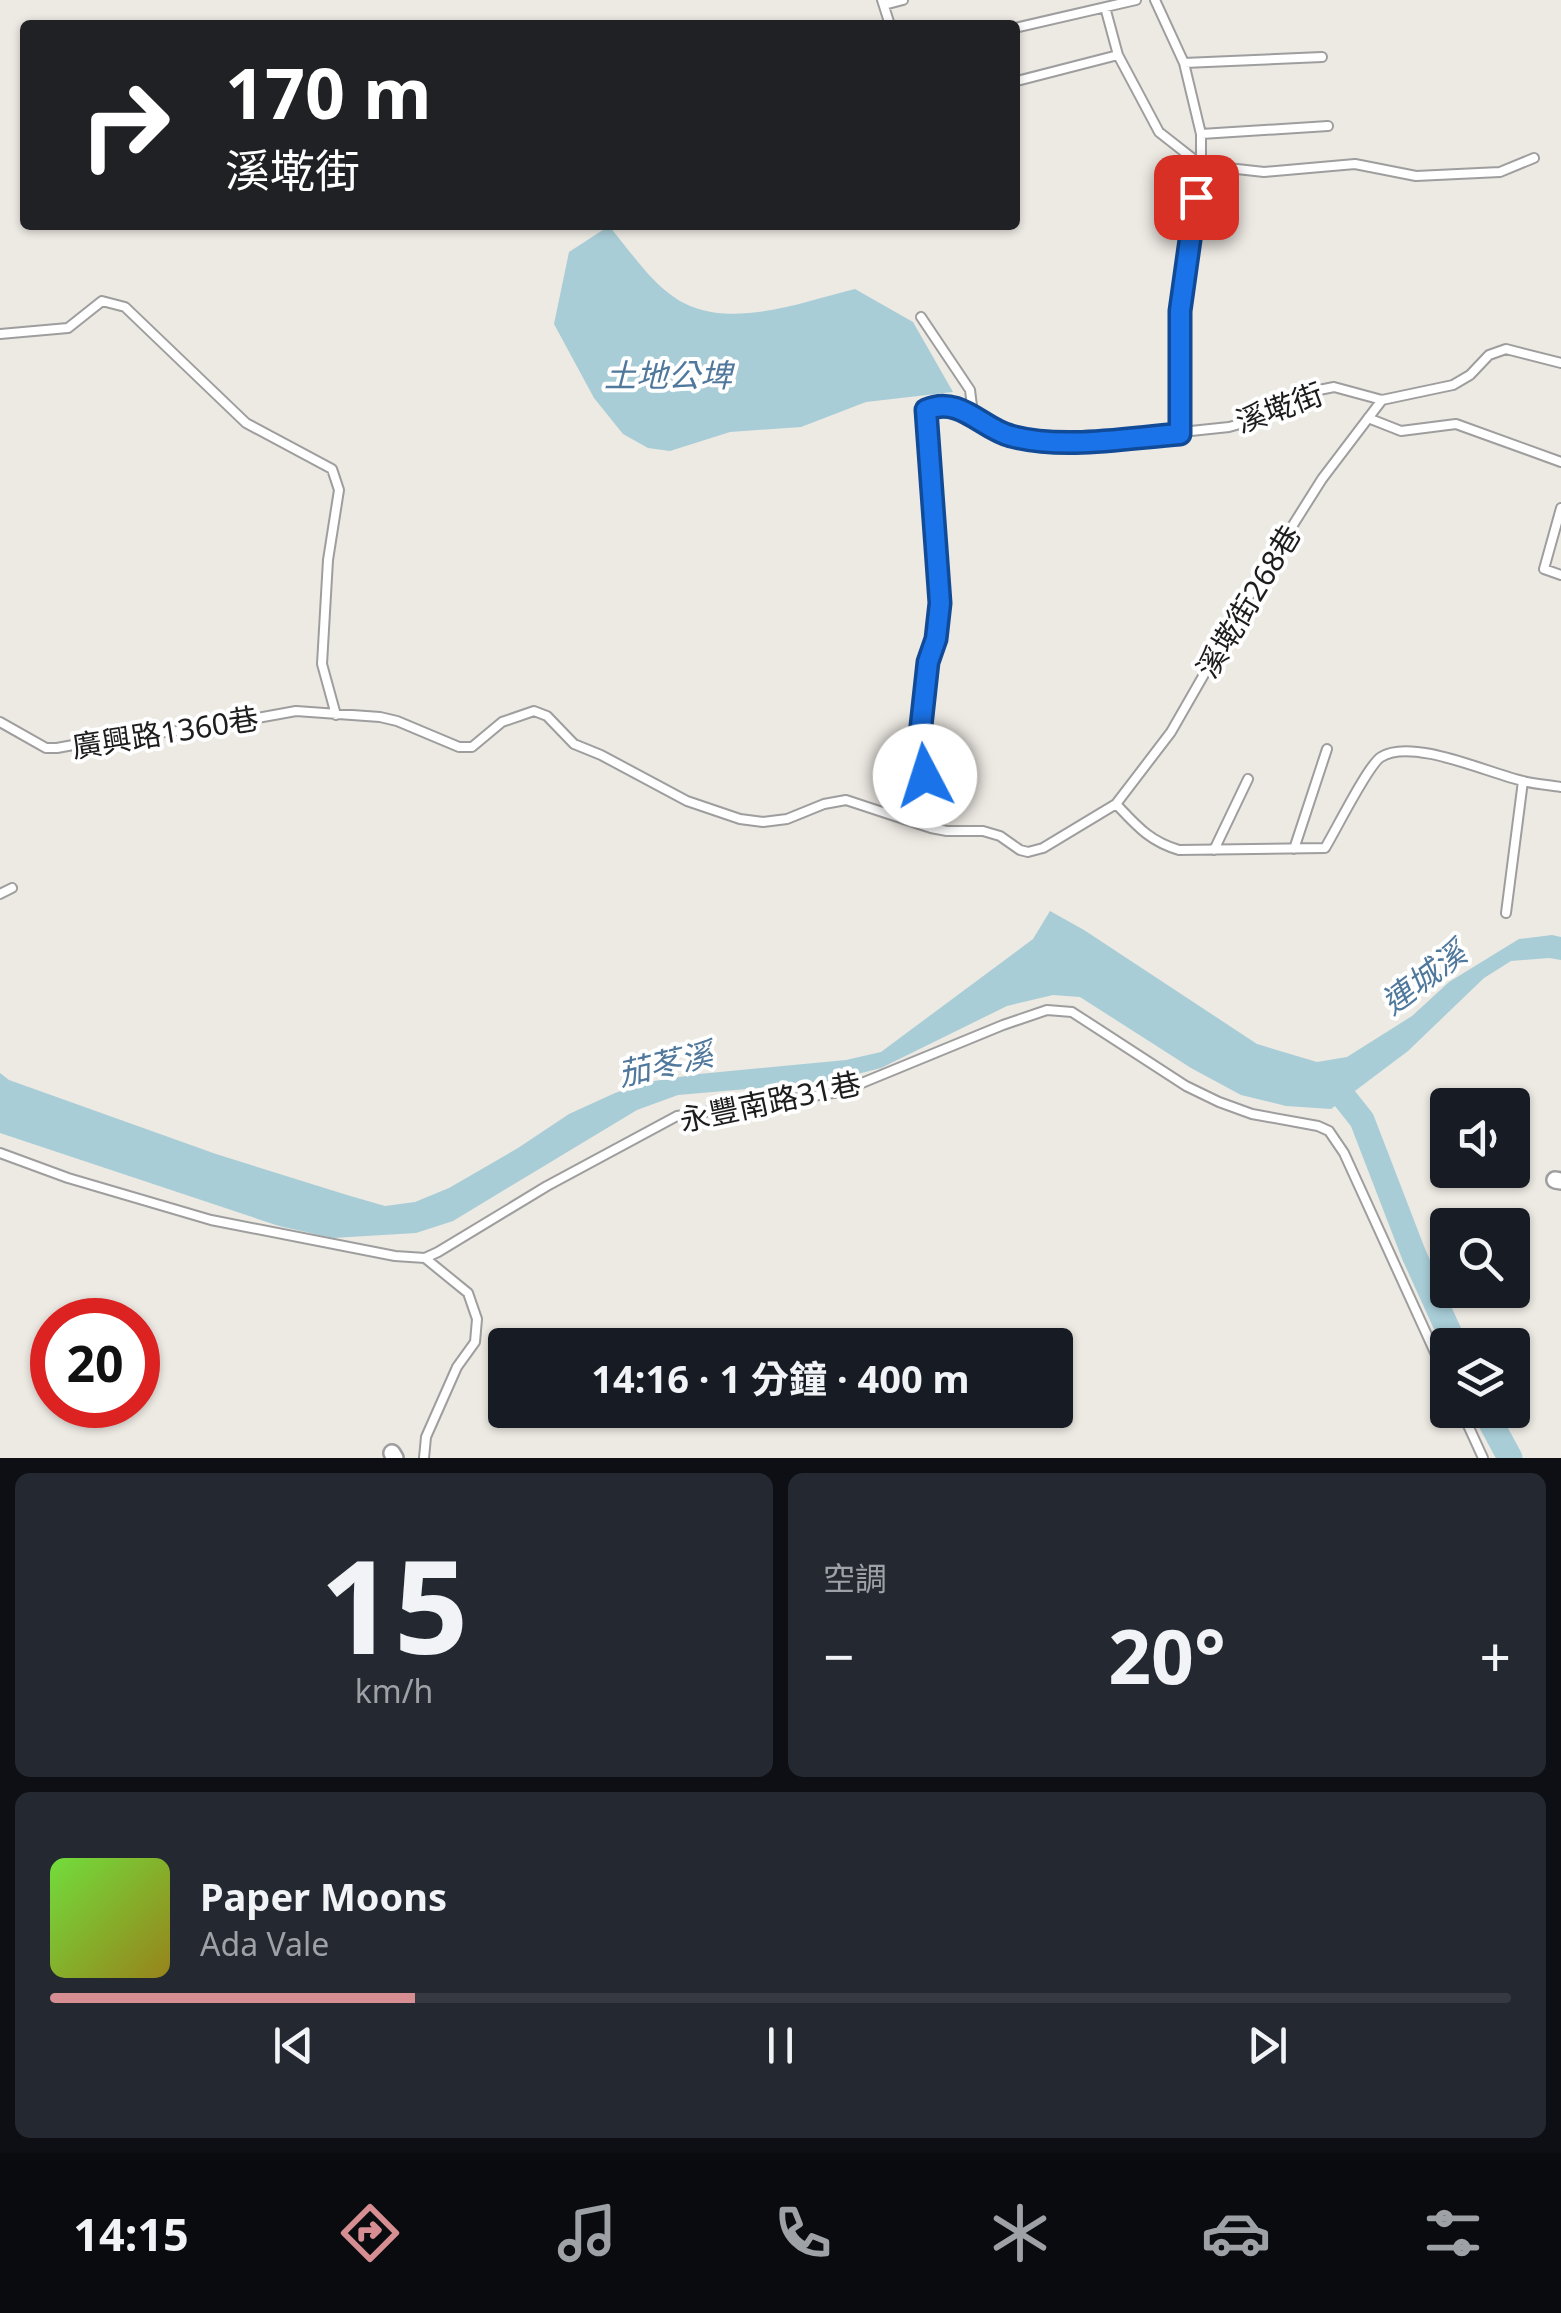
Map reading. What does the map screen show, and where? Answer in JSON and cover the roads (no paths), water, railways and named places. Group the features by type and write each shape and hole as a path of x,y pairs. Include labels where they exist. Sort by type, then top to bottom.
{"lane":[{"path":"883,2 903,0"},
{"path":"1020,27 1136,0"},
{"path":"1155,0 1184,63 1201,134 1201,166 1180,311 1180,434"},
{"path":"1105,7 1118,55 1159,132 1201,166 1264,172 1354,164 1416,176 1500,172 1534,158"},
{"path":"1020,80 1118,55"},
{"path":"1184,63 1322,58"},
{"path":"1201,134 1328,126"},
{"path":"0,334 68,328 102,301 126,307 246,423 332,469 339,490 328,560 322,664 336,716 397,720 459,747 472,747 502,722 534,712 546,716 574,744 687,801 740,819 787,819 846,800 946,831 1000,836 1028,852 1043,848 1116,804 1144,834 1160,845 1179,850 1326,848 1381,756 1411,751 1434,754 1523,782 1561,787"},
{"path":"921,318 970,390 972,414"},
{"name":"溪墘街","path":"916,823 925,776 920,735 922,708 940,603 926,410 946,407 972,414 1003,434 1043,442 1180,434 1258,419 1314,391 1334,387 1382,400 1453,385 1470,375 1488,355 1506,350 1561,362"},
{"name":"溪墘街268巷","path":"1116,804 1171,732 1257,582 1322,480 1382,400"},
{"path":"1368,418 1401,431 1456,424 1561,462"},
{"path":"1561,508 1544,569 1561,576"},
{"name":"廣興路1360巷","path":"0,722 46,748 56,748 127,734 191,730 296,711 336,716"},
{"path":"1294,848 1327,749"},
{"path":"1214,850 1248,780"},
{"path":"1506,913 1523,782"},
{"path":"0,894 12,888"},
{"name":"永豐南路31巷","path":"425,1258 546,1186 677,1116 840,1092 1003,1024 1048,1010 1072,1012 1186,1086 1219,1102 1252,1114 1329,1131 1344,1153 1430,1342"},
{"path":"0,1153 68,1178 211,1220 395,1256 425,1258 468,1293 477,1319 475,1342 458,1367 426,1437 424,1458"},
{"path":"1469,1428 1483,1458"}],"water":[{"name":"土地公埤","path":"603,230 612,230 666,291 709,312 758,312 855,289 913,322 953,392 866,402 801,427 730,432 670,451 648,448 623,434 594,398 554,324 569,252"},
{"path":"1050,911 1257,1044 1317,1062 1347,1057 1412,1016 1449,982 1519,939 1561,937 1561,960 1511,961 1484,978 1408,1051 1331,1109 1286,1106 1241,1095 1080,997 1053,995 1007,1006 881,1068 826,1082 678,1095 637,1110 453,1221 416,1233 333,1238 279,1226 0,1133 0,1073 9,1080 216,1154 347,1195 385,1206 415,1202 449,1188 569,1114 648,1082 846,1060 881,1052 1033,939"}],"waterway":[{"path":"1335,1086 1362,1120 1414,1255 1447,1328"},
{"path":"1494,1428 1510,1458"}],"water label":[{"name":"連城溪","path":"1423,977"},
{"name":"茄苳溪","path":"665,1063"}]}
